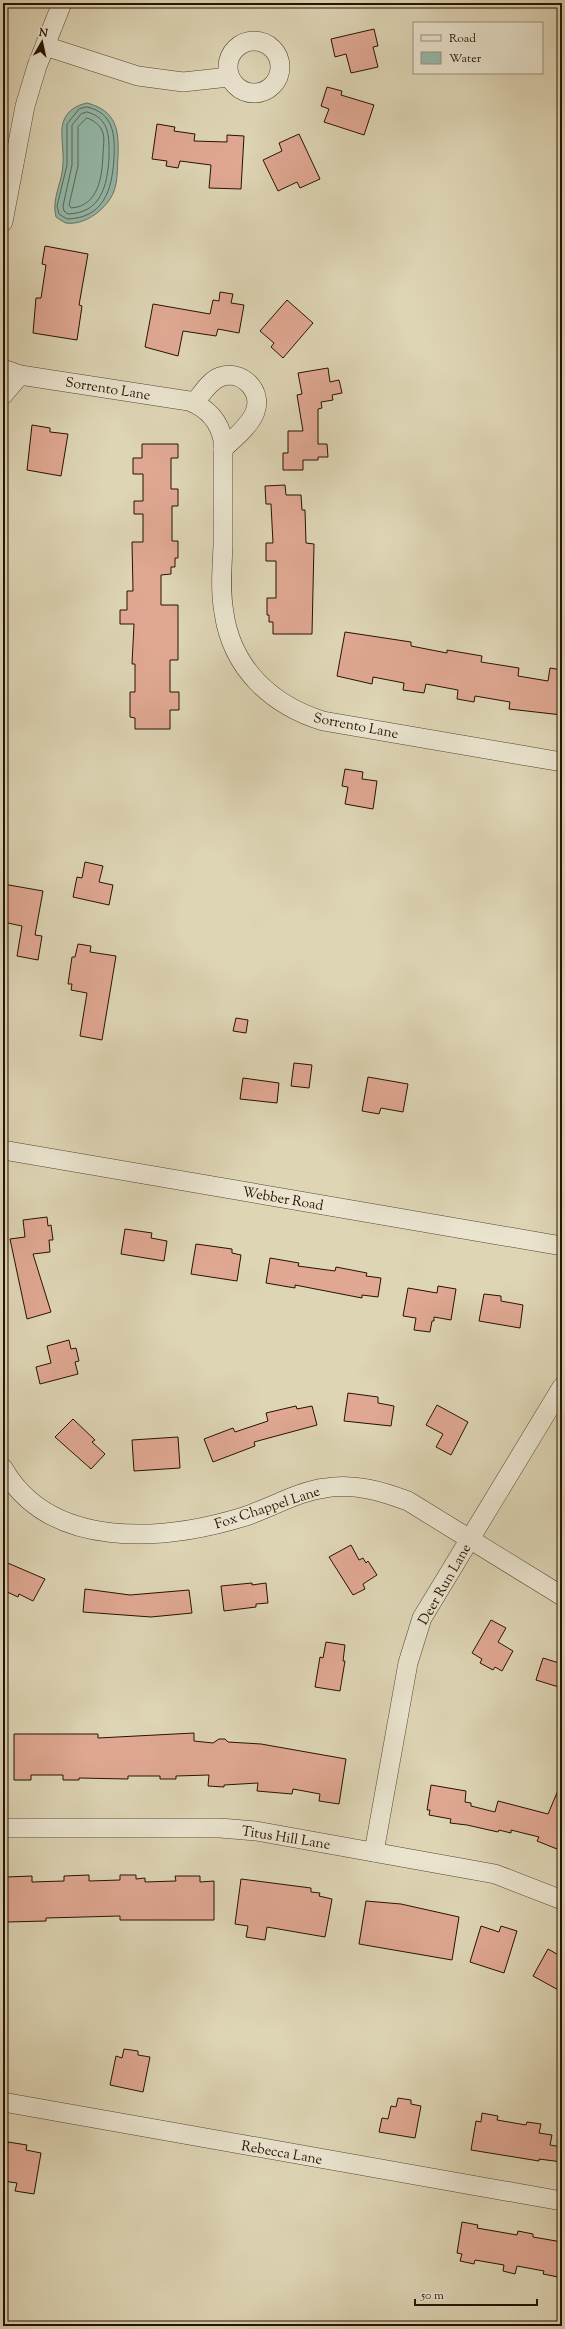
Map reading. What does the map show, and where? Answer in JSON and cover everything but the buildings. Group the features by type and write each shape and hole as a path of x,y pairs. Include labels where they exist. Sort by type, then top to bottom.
{"street":[{"path":"3,222 25,106 45,46 62,3"},
{"path":"45,46 138,76 183,82 229,77"},
{"name":"Sorrento Lane","path":"3,395 12,372 194,403 204,408 215,420 222,434 223,612 226,627 238,656 246,669 267,692 293,710 322,721 562,762"},
{"path":"194,403 211,383 222,377 231,375 241,378 253,388 256,400 255,412 223,449"},
{"name":"Webber Road","path":"3,1150 562,1246"},
{"name":"Deer Run Lane","path":"374,1852 413,1640 422,1618 562,1387"},
{"name":"Fox Chappel Lane","path":"3,1468 16,1489 46,1514 81,1527 108,1532 164,1533 192,1530 246,1516 301,1493 336,1486 360,1487 383,1492 408,1500 562,1596"},
{"name":"Titus Hill Lane","path":"3,1828 220,1828 256,1831 496,1874 562,1900"},
{"name":"Rebecca Lane","path":"3,2102 562,2201"}],"water":[{"path":"87,103 105,111 110,116 117,130 118,147 116,183 114,191 107,204 95,214 81,222 66,223 56,217 55,210 63,159 62,127 64,119 69,112 79,105"}]}
